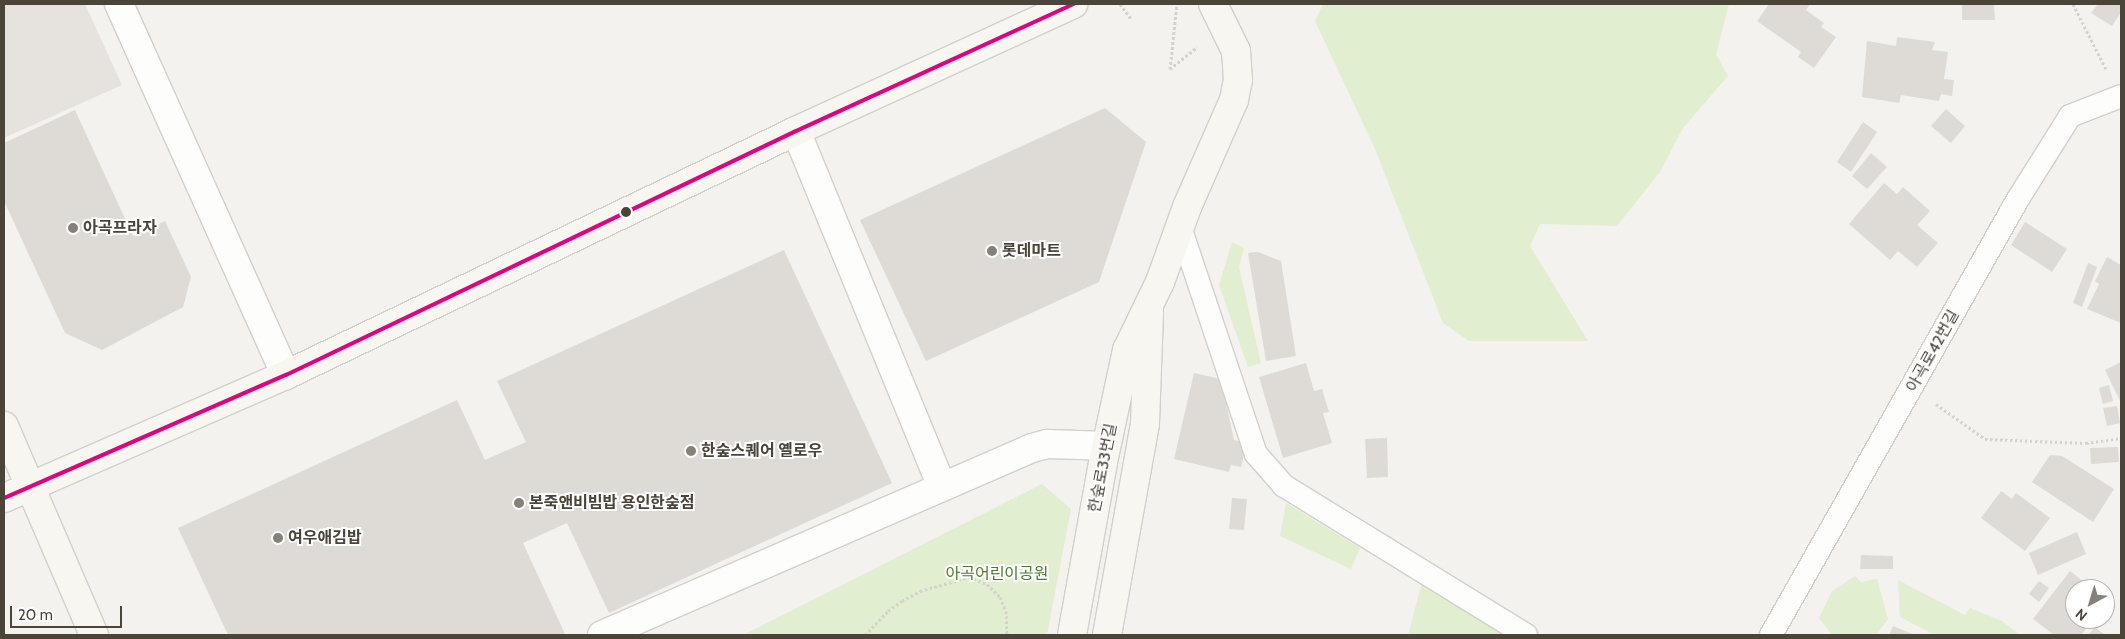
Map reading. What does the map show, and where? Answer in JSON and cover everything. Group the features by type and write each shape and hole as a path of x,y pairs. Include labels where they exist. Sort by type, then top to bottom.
{"street":[{"path":"119,4 286,375"},
{"path":"4,498 286,375 796,131 1073,4"},
{"name":"한숲로33번길","path":"1072,635 1106,446 1127,350 1150,306 1180,227 1234,100 1238,80 1235,44 1214,4"},
{"path":"796,131 941,485"},
{"name":"한숲로33번길","path":"1106,635 1145,423 1150,306"},
{"path":"4,426 94,635"},
{"path":"602,635 648,626 941,485 1047,444 1106,446"},
{"path":"4,509 30,488"}],"lane":[{"name":"아곡로42번길","path":"1771,635 2018,199 2070,116 2121,96"},
{"path":"1180,227 1256,454 1284,486 1526,635"}],"path":[{"path":"1120,4 1132,20"},
{"path":"1170,69 1177,4"},
{"path":"2073,4 2121,96"},
{"path":"1912,388 1984,439 2086,443 2121,438"},
{"path":"865,635 888,610 902,601 929,588 969,577 987,584 1000,597 1006,611 1006,635"}],"green space":[{"path":"1323,4 1729,4 1716,54 1728,76 1683,128 1660,172 1617,226 1540,224 1530,246 1588,341 1469,341 1443,323 1375,149 1315,21"},
{"path":"1232,242 1244,248 1239,267 1261,363 1248,367 1219,285"},
{"name":"아곡어린이공원","path":"1042,484 1071,509 1047,635 743,635"},
{"path":"1286,503 1360,548 1351,569 1280,536"},
{"path":"1855,576 1861,582 1877,579 1888,619 1876,635 1832,635 1819,618 1832,591"},
{"path":"1423,579 1510,635 1408,635"},
{"path":"1898,580 1965,615 1970,608 2002,621 2020,635 1935,635 1900,617"}],"shaded area":[{"path":"4,4 85,4 122,85 4,138"}],"building":[{"path":"1769,4 1810,4 1806,10 1824,23 1821,27 1836,37 1814,68 1798,57 1801,52 1757,21"},
{"path":"1962,4 1994,4 1995,20 1962,20"},
{"path":"2098,4 2121,4 2121,12 2112,26 2091,13"},
{"path":"1897,37 1935,42 1932,50 1948,52 1944,79 1954,80 1952,96 1941,94 1939,101 1901,95 1899,103 1862,97 1867,41 1896,46"},
{"name":"롯데마트","path":"1105,108 1146,142 1099,282 926,361 860,220"},
{"path":"1946,109 1965,126 1951,143 1931,126"},
{"name":"아곡프라자","path":"75,110 133,236 165,221 191,277 183,307 102,350 65,333 4,201 4,143"},
{"path":"1863,122 1877,132 1851,172 1837,162"},
{"path":"1871,153 1887,167 1867,189 1852,176"},
{"path":"1884,183 1897,194 1903,187 1930,211 1917,225 1938,243 1917,267 1898,251 1890,260 1849,224"},
{"path":"2025,222 2067,249 2052,272 2011,245"},
{"name":"한숲스퀘어 옐로우","path":"784,250 892,483 609,613 567,523 523,543 565,634 562,635 228,635 178,528 457,400 485,460 526,442 497,381"},
{"path":"1258,252 1281,261 1296,356 1266,361 1248,253"},
{"path":"2107,257 2121,265 2121,323 2087,309 2099,284 2095,281"},
{"path":"2088,263 2097,267 2082,307 2073,303"},
{"path":"2121,362 2121,403 2105,370"},
{"path":"1306,363 1314,391 1322,389 1329,412 1323,413 1332,443 1283,458 1259,377"},
{"path":"1194,373 1221,379 1234,440 1247,443 1241,467 1231,465 1229,472 1174,459"},
{"path":"2109,385 2113,401 2103,404 2099,388"},
{"path":"2117,406 2120,423 2107,426 2103,408"},
{"path":"1387,438 1388,477 1367,478 1365,439"},
{"path":"2118,447 2119,462 2091,464 2090,448"},
{"path":"2050,455 2062,456 2114,489 2093,522 2032,482"},
{"path":"2001,491 2012,499 2016,493 2050,518 2025,551 1981,518"},
{"path":"1232,498 1247,499 1244,530 1229,529"},
{"path":"2077,532 2086,554 2038,575 2029,553"},
{"path":"1861,555 1893,556 1893,569 1860,569"},
{"path":"2070,571 2080,579 2065,579 2065,629 2086,629 2081,635 2054,635 2033,619"},
{"path":"2039,581 2049,588 2039,602 2029,594"},
{"path":"1893,626 1915,635 1889,635"},
{"path":"2093,629 2098,629 2105,635 2088,635"}],"transit line":[{"path":"4,498 286,375 796,131 1073,4"}],"place":[{"name":"아곡프라자","path":"73,228"},
{"name":"롯데마트","path":"992,251"},
{"name":"한숲스퀘어 옐로우","path":"691,451"},
{"name":"본죽앤비빔밥 용인한숲점","path":"519,503"},
{"name":"여우애김밥","path":"278,538"}]}
